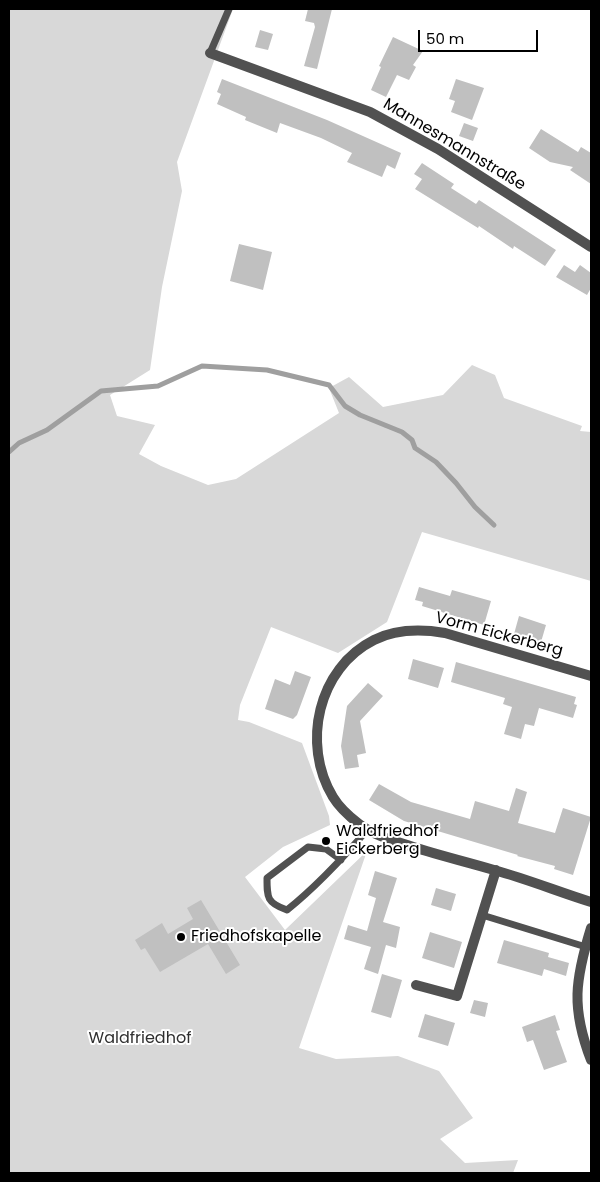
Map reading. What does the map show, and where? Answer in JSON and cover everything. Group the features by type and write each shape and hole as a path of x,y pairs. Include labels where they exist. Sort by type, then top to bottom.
{"street":[{"name":"Mannesmannstraße","path":"210,53 370,112 438,149 591,247"},
{"name":"Vorm Eickerberg","path":"591,676 445,633 426,630 392,634 375,640 361,648 334,674 324,695 318,718 317,741 317,754 322,774 333,798 346,812 379,836 429,853 496,870 591,902"},
{"path":"416,985 457,996 496,870"},
{"path":"591,928 579,972 577,995 580,1023 591,1060"}],"lane":[{"path":"210,53 229,9"},
{"path":"341,860 326,849 308,847 267,878 267,895 276,906 287,910 341,860 368,829"},
{"path":"482,915 586,947"}],"green space":[{"name":"Waldfriedhof","path":"9,9 233,9 177,162 182,191 162,287 150,370 110,395 117,416 155,425 139,454 161,466 208,485 236,479 339,413 329,388 349,377 383,407 443,395 472,365 495,375 504,398 582,426 580,431 591,432 591,581 422,532 387,622 338,653 271,627 240,705 238,720 249,722 302,743 329,816 330,825 283,847 245,877 285,930 367,851 299,1048 336,1059 398,1056 439,1071 473,1118 440,1139 465,1163 518,1160 513,1173 9,1173"}],"building":[{"path":"308,9 332,9 317,69 304,66 315,27 314,23 305,21"},
{"path":"260,30 273,34 268,50 255,47"},
{"path":"393,37 423,51 413,65 416,67 409,80 397,75 386,97 371,90 381,67 379,66"},
{"path":"222,79 327,120 401,153 395,169 387,165 382,177 347,162 352,153 321,138 280,123 277,133 245,120 246,117 217,104 221,94 217,92"},
{"path":"456,79 484,88 472,120 451,112 455,101 449,99"},
{"path":"464,123 478,128 473,141 459,136"},
{"path":"541,129 578,152 581,147 591,153 591,184 570,170 573,167 550,162 529,148"},
{"path":"422,163 454,184 451,188 476,204 479,200 556,250 545,266 514,246 513,249 479,226 478,228 415,189 422,179 414,174"},
{"path":"239,244 272,252 263,290 230,281"},
{"path":"564,265 575,272 580,265 591,273 591,288 587,295 556,277"},
{"path":"419,587 450,596 452,590 491,601 484,625 422,606 423,602 415,600"},
{"path":"519,616 546,625 541,642 514,634"},
{"path":"413,659 444,668 438,688 408,679"},
{"path":"456,662 576,697 574,704 577,705 573,718 539,708 534,726 525,724 521,739 504,734 512,707 503,704 505,698 451,682"},
{"path":"295,671 311,677 297,715 293,719 265,709 275,679 290,685"},
{"path":"368,683 383,696 360,721 366,753 357,755 359,767 345,769 341,746 347,706"},
{"path":"379,784 411,802 470,819 475,801 509,811 516,788 527,792 518,823 555,833 563,808 591,817 573,875 554,869 555,866 404,821 369,800"},
{"path":"375,871 397,878 383,922 400,927 396,948 386,945 378,974 364,969 371,947 344,939 348,925 367,931 376,898 368,895"},
{"path":"436,888 456,894 451,911 431,905"},
{"name":"Friedhofskapelle","path":"201,900 240,965 226,974 208,944 160,972 145,948 141,950 135,940 162,923 168,934 193,919 187,908"},
{"path":"430,932 462,942 454,968 422,958"},
{"path":"504,940 549,953 548,957 569,963 566,976 544,969 542,976 497,963"},
{"path":"382,974 402,980 391,1018 371,1012"},
{"path":"474,1000 488,1003 485,1017 470,1013"},
{"path":"425,1014 455,1023 448,1046 418,1037"},
{"path":"555,1015 560,1030 556,1031 567,1062 544,1070 533,1040 527,1042 522,1027"}],"waterway":[{"path":"9,452 19,443 47,430 101,391 158,386 202,366 267,370 329,385 345,406 360,415 402,432 412,440 415,448 436,462 475,507 494,525"}],"place":[{"name":"Waldfriedhof Eickerberg","path":"326,841"},
{"name":"Friedhofskapelle","path":"181,937"}]}
